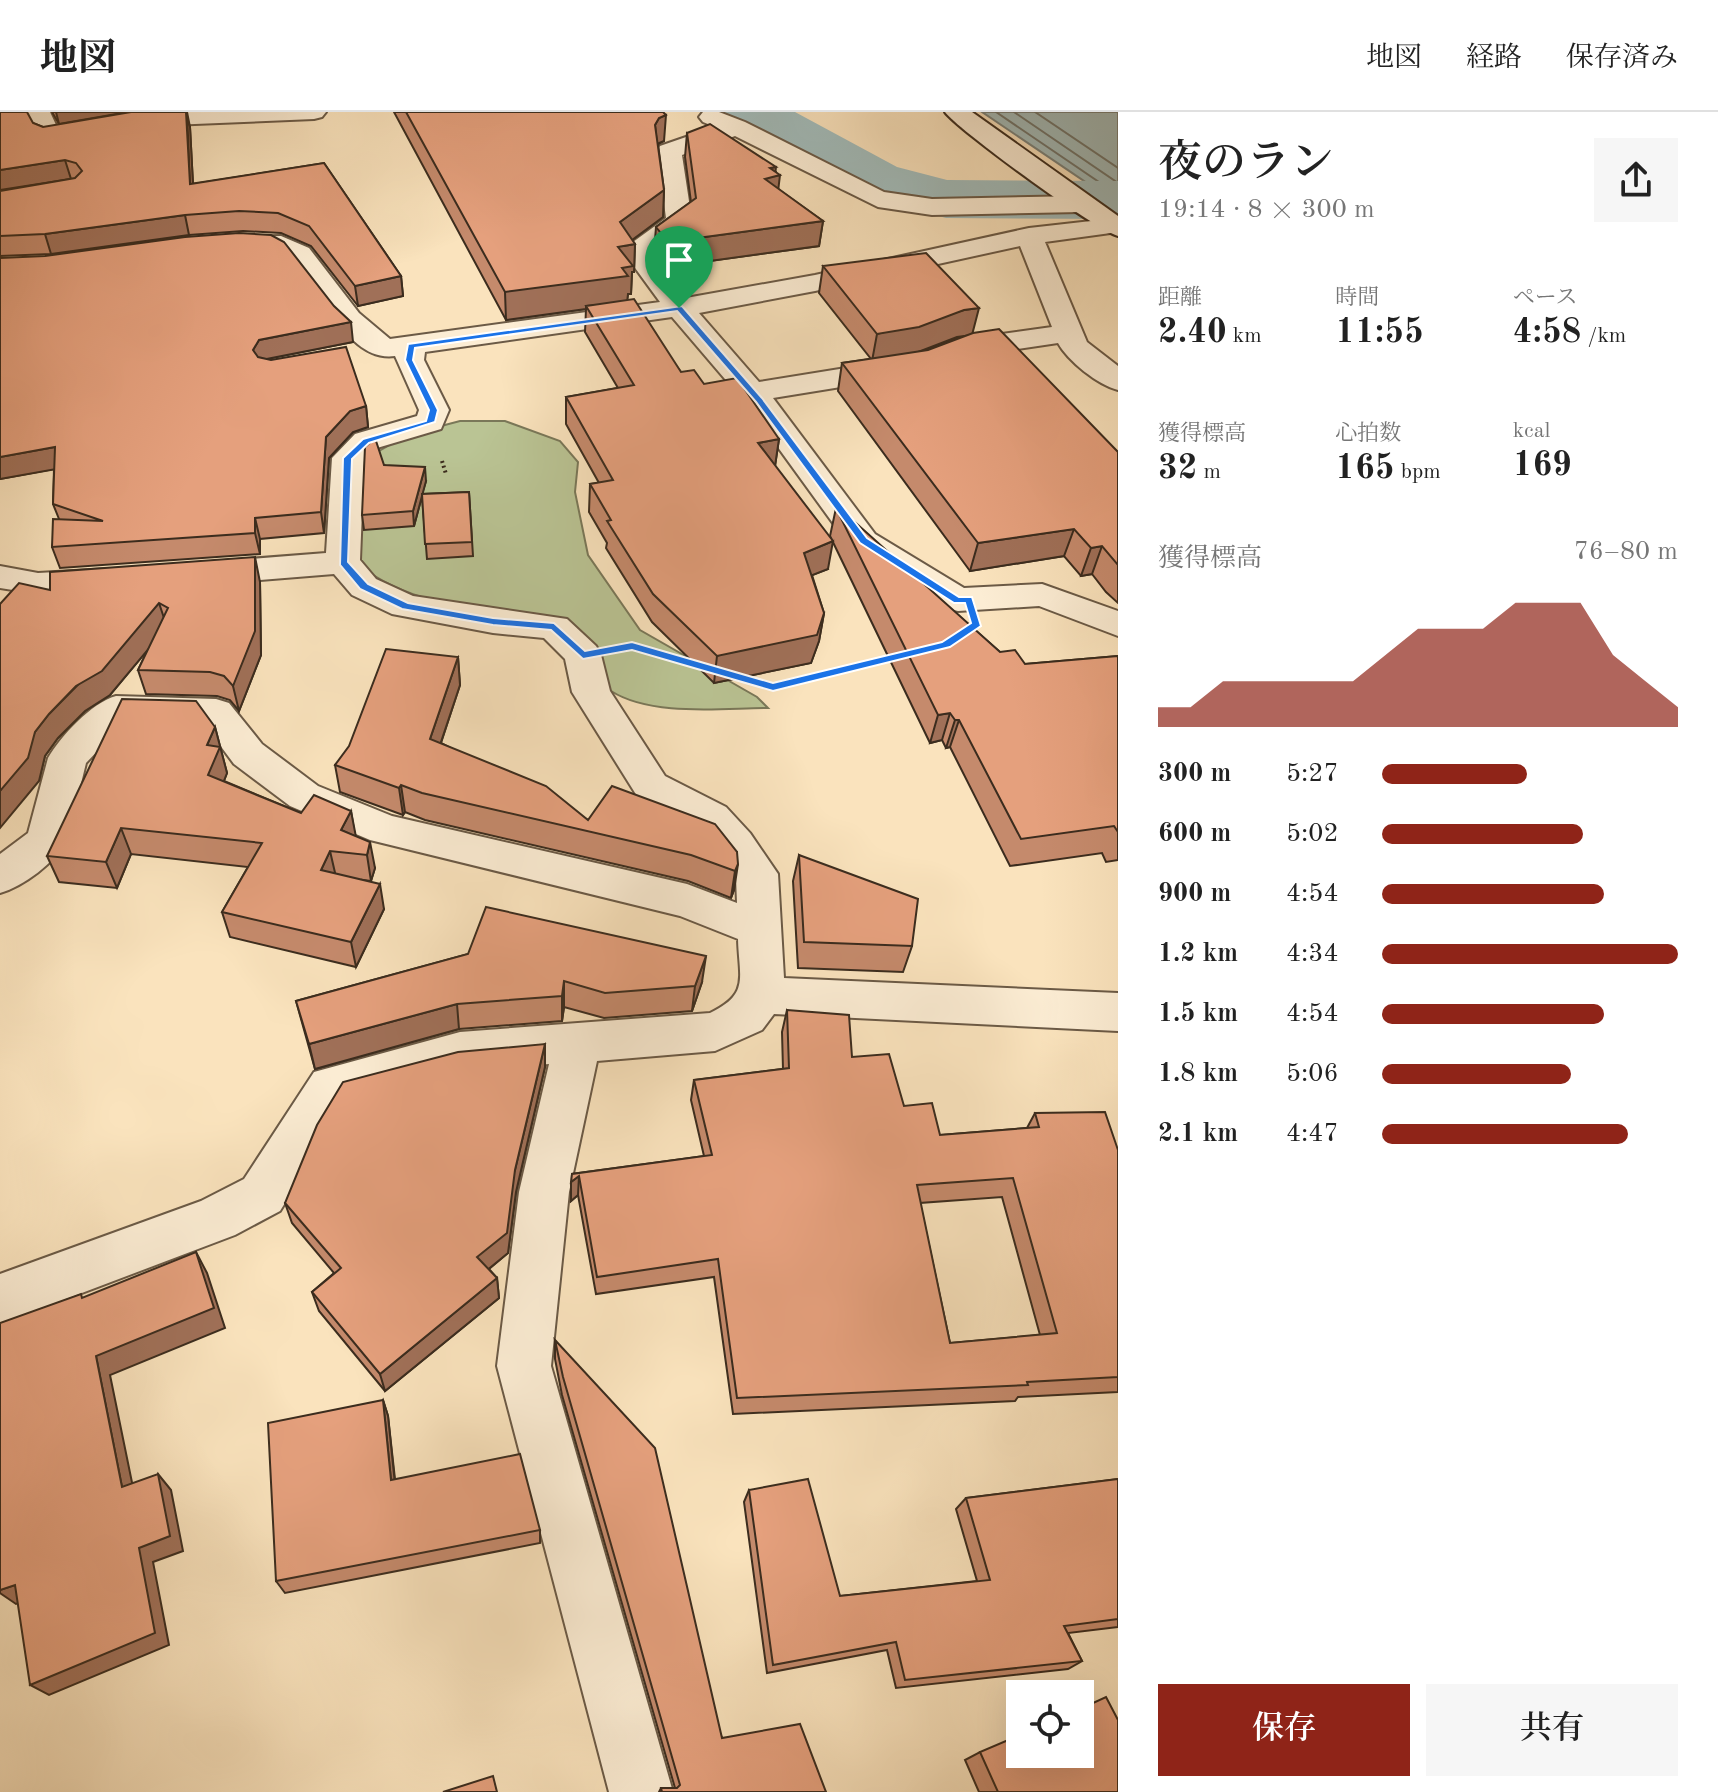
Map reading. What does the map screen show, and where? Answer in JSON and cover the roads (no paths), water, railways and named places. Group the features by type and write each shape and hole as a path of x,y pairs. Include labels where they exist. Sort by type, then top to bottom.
{"street":[{"path":"38,112 49,136 146,119 314,112"},
{"path":"698,112 741,130 878,199 932,207 1081,204"},
{"path":"957,112 1116,227"},
{"path":"782,119 669,151 679,221 635,250 679,308 752,392 863,541 958,600 1042,595 1118,624"},
{"path":"353,355 679,308 815,283 1029,236 1116,227"},
{"path":"1029,236 1074,346 1118,381"},
{"path":"0,1299 217,1219 262,1195 331,1086 460,1052 715,1032 746,1017 762,995 757,874 712,818 651,786 591,692 583,655 554,627 493,621 405,606 364,587 343,562 348,458 366,441 430,422 434,410 409,360 397,347 349,319 299,254 281,244 202,245"},
{"path":"752,392 921,365 958,349 1068,333"},
{"path":"0,577 38,584 343,562"},
{"path":"0,877 46,841 68,758 116,709 216,712 248,754 304,796 384,829 687,901 759,929"},
{"path":"762,995 1118,1012"},
{"path":"577,1045 544,1192 524,1366 641,1792"}],"water":[{"path":"982,112 1118,112 1118,204"}],"waterway":[{"path":"751,112 875,180 946,199 1118,200"}]}
